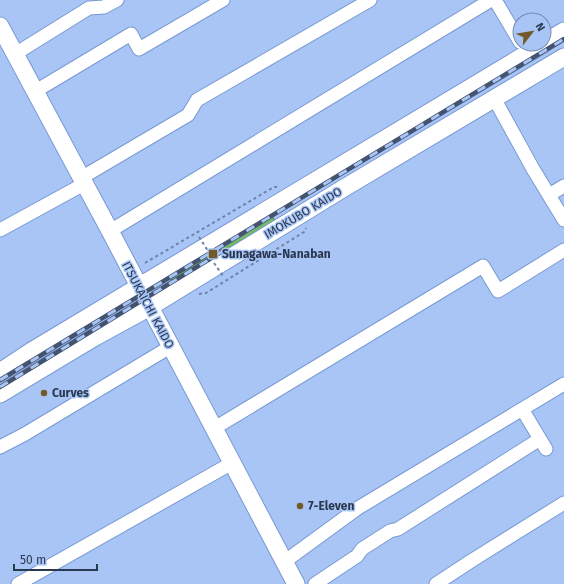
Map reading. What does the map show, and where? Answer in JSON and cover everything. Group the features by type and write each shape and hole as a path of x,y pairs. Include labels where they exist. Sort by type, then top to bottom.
{"main road":[{"name":"ITSUKAICHI KAIDO","path":"0,26 296,584"},
{"name":"IMOKUBO KAIDO","path":"552,39 564,31"},
{"name":"IMOKUBO KAIDO","path":"0,372 515,52"},
{"name":"IMOKUBO KAIDO","path":"0,394 95,337 150,307 564,57"}],"street":[{"path":"15,54 89,8 104,7 117,0"},
{"path":"34,92 131,34 140,49 223,0"},
{"path":"0,230 188,115 197,100 370,0"},
{"path":"110,231 491,0"},
{"path":"495,0 512,29"},
{"path":"526,52 538,73"},
{"path":"494,98 533,169 564,220"},
{"path":"549,195 564,186"},
{"path":"214,429 483,266 498,291 564,250"},
{"path":"0,447 25,434 170,347"},
{"path":"284,562 358,508 564,384"},
{"path":"315,584 357,556 362,549 390,531 398,529 543,444 522,409"},
{"path":"18,584 232,463"},
{"path":"436,584 564,502"}],"path":[{"path":"199,237 208,251"},
{"path":"214,263 223,276"}],"building":[{"path":"271,214 277,225 175,286 168,274"}],"railway":[{"path":"0,380 564,39"},
{"path":"0,387 223,251"}],"place":[{"name":"Sunagawa-Nanaban","path":"213,254"},
{"name":"Curves","path":"44,393"},
{"name":"7-Eleven","path":"300,506"}]}
